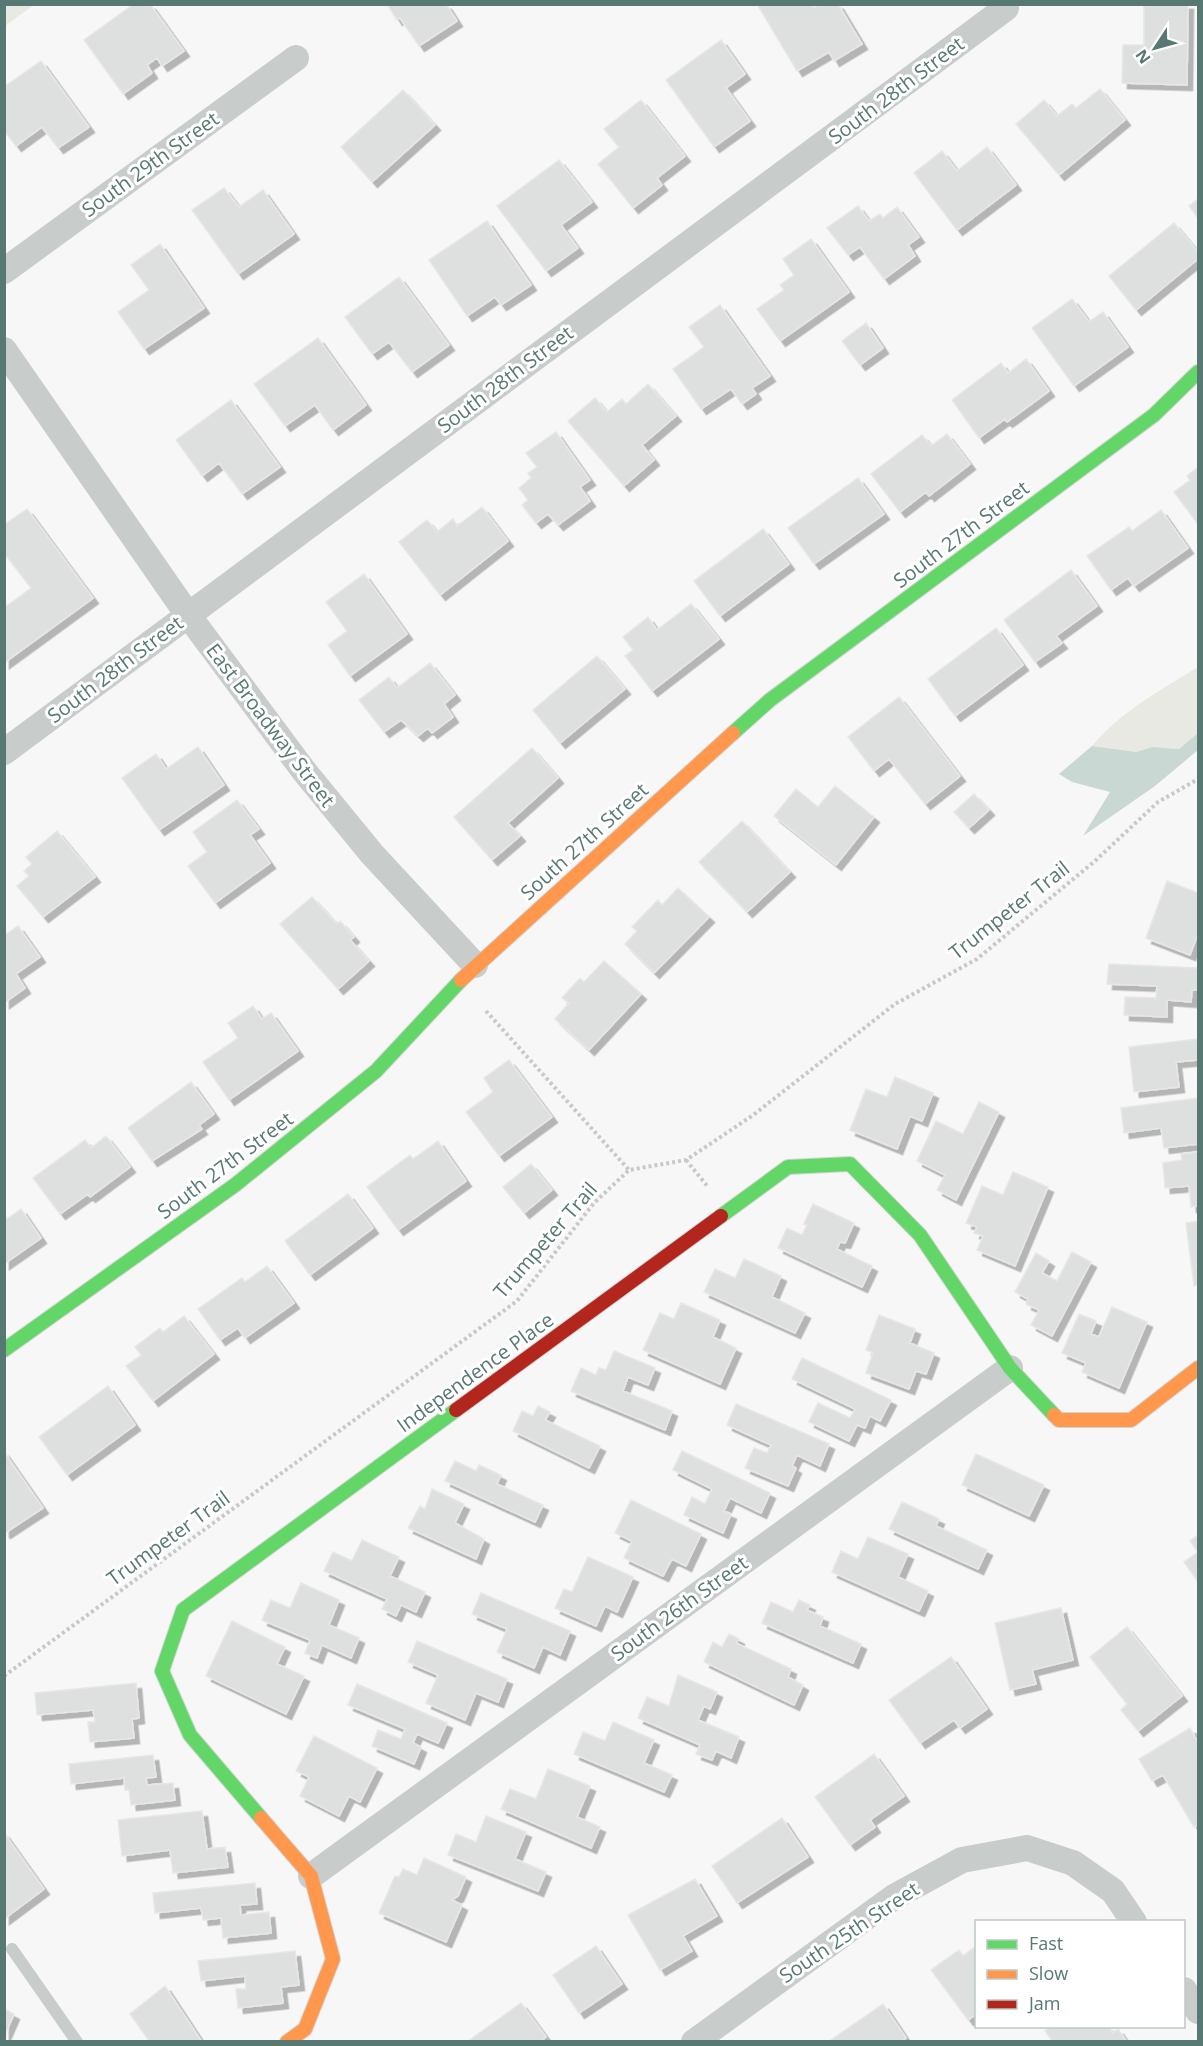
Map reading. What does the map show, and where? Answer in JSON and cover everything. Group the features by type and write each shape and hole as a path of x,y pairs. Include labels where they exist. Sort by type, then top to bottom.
{"street":[{"name":"South 28th Street","path":"5,752 1006,8"},
{"name":"South 29th Street","path":"4,271 296,58"},
{"name":"East Broadway Street","path":"4,350 188,615 304,771 364,845 475,965"},
{"name":"South 27th Street","path":"4,1350 235,1185 376,1071 475,965 770,700 1154,415 1198,372"},
{"name":"Independence Place","path":"311,1876 190,1735 162,1671 183,1611 779,1173 788,1167 850,1164 920,1235 1010,1368"},
{"path":"1010,1368 1059,1420 1131,1420 1198,1368"},
{"name":"South 26th Street","path":"311,1876 1010,1368"},
{"name":"South 25th Street","path":"699,2040 894,1897 962,1860 1027,1848 1073,1863 1113,1891 1133,1920"},
{"path":"287,2042 305,2029 333,1959 311,1876"},
{"path":"1185,1992 1198,2011"}],"lane":[{"path":"12,1949 76,2042"}],"path":[{"name":"Trumpeter Trail","path":"4,1676 517,1301 594,1203 628,1170 686,1160 752,1116 896,1004 977,959 1095,861 1158,802 1198,779"},
{"path":"486,1011 628,1170"}],"shaded area":[{"path":"5,4 34,4 34,5 5,26"},
{"path":"1198,667 1198,733 1179,749 1152,747 1136,752 1092,746 1103,733 1129,712"},
{"path":"1198,733 1198,750 1155,786 1083,836 1110,792 1072,782 1059,774 1092,746 1136,752 1152,747 1179,749"}],"building":[{"path":"134,4 150,4 184,51 162,66 157,58 147,65 152,73 123,94 84,40"},
{"path":"387,4 446,4 457,21 419,46 400,18 397,20"},
{"path":"757,4 811,4 814,8 820,4 838,4 862,44 834,61 829,52 797,71"},
{"path":"1144,4 1188,4 1187,85 1122,83 1123,45 1144,45"},
{"path":"721,40 745,74 726,88 750,121 714,147 666,80"},
{"path":"41,61 89,127 58,148 42,127 16,146 4,130 4,87"},
{"path":"1100,89 1125,120 1059,175 1016,124 1044,100 1057,116 1072,104 1076,108"},
{"path":"403,90 435,125 372,182 341,147"},
{"path":"641,100 685,156 657,178 662,185 633,208 598,164 619,147 604,129"},
{"path":"987,147 1016,185 957,230 914,173 942,151 957,171"},
{"path":"559,160 592,202 561,225 578,248 546,271 497,206"},
{"path":"224,188 239,207 263,190 294,234 238,274 192,210"},
{"path":"1198,199 1198,218 1189,206"},
{"path":"858,206 869,221 880,214 883,218 897,207 919,237 908,245 915,256 884,279 860,247 848,255 827,228"},
{"path":"487,221 531,285 501,305 495,297 467,316 429,260"},
{"path":"1174,223 1198,252 1198,259 1136,310 1109,276"},
{"path":"811,239 849,292 780,341 757,309 784,290 780,285 794,275 783,259"},
{"path":"160,244 204,308 144,349 118,312 149,290 131,265"},
{"path":"399,277 449,345 412,372 389,342 372,354 345,317"},
{"path":"1072,299 1089,322 1103,312 1128,347 1074,386 1032,328"},
{"path":"720,305 770,376 752,388 756,394 742,404 731,389 701,409 673,369 704,347 689,327"},
{"path":"866,323 883,348 860,365 842,341"},
{"path":"318,338 366,405 333,430 315,405 285,426 254,384"},
{"path":"1026,359 1049,391 1007,422 1005,419 979,438 952,400 1001,363 1008,373"},
{"path":"648,384 676,416 642,445 654,460 624,486 568,421 595,398 607,412 622,399 626,404"},
{"path":"231,400 280,467 242,494 219,463 202,476 176,440"},
{"path":"556,432 590,480 580,487 590,501 558,525 548,514 536,523 522,505 528,500 519,488 531,478 528,473 537,467 526,453"},
{"path":"947,434 970,464 929,496 926,492 900,512 871,474 922,435 931,446"},
{"path":"1198,467 1197,523 1174,492 1190,480 1187,476"},
{"path":"858,478 884,514 814,564 788,528"},
{"path":"482,507 508,541 440,595 399,542 427,520 437,532 453,519 457,526"},
{"path":"27,509 93,598 4,663 4,608 31,588 4,553 4,525"},
{"path":"1161,510 1188,548 1134,586 1128,578 1111,590 1087,556 1129,527 1132,531"},
{"path":"763,529 789,564 720,616 694,581"},
{"path":"1071,570 1097,606 1056,636 1062,643 1035,662 1004,620"},
{"path":"364,574 407,634 350,676 328,645 347,631 326,602"},
{"path":"691,604 719,639 652,691 625,656 633,650 623,637 648,617 657,630"},
{"path":"996,628 1023,665 955,716 928,679"},
{"path":"597,656 625,689 560,743 533,710"},
{"path":"430,663 455,695 444,704 453,717 432,733 428,728 418,736 401,720 384,732 359,700 389,677 397,688"},
{"path":"899,697 960,776 925,804 889,759 874,771 848,737"},
{"path":"198,747 224,785 159,830 122,778 156,754 166,769"},
{"path":"532,748 558,778 508,823 520,836 492,860 454,817"},
{"path":"835,786 874,817 836,865 774,816 796,789 818,807"},
{"path":"974,794 989,810 969,828 954,812"},
{"path":"237,800 259,829 250,835 270,863 215,903 188,866 207,852 193,832"},
{"path":"742,821 790,872 747,912 699,862"},
{"path":"57,831 95,877 43,917 17,886 29,876 24,871 32,864 26,857"},
{"path":"1167,881 1198,893 1198,933 1190,955 1146,938"},
{"path":"678,888 709,917 654,973 625,944 637,931 632,927 658,900 662,905"},
{"path":"312,897 337,924 340,921 354,937 350,940 369,961 338,989 280,924"},
{"path":"18,926 40,957 16,974 25,988 4,1003 4,936"},
{"path":"604,961 641,994 589,1050 555,1019 569,1003 562,998 580,978 584,982"},
{"path":"1109,964 1198,968 1198,990 1192,990 1191,1002 1167,1000 1167,1017 1124,1015 1125,997 1156,998 1157,986 1107,984"},
{"path":"253,1006 262,1019 271,1013 298,1051 229,1100 203,1062 238,1038 228,1023"},
{"path":"1198,1039 1198,1060 1176,1062 1179,1087 1134,1092 1129,1047"},
{"path":"509,1060 552,1117 499,1156 466,1112 493,1092 484,1078"},
{"path":"895,1077 933,1093 922,1121 910,1116 897,1149 850,1130 866,1089 887,1097"},
{"path":"191,1082 214,1114 199,1125 202,1129 152,1161 128,1128"},
{"path":"1198,1098 1198,1144 1164,1148 1161,1128 1124,1133 1121,1108"},
{"path":"979,1102 999,1112 956,1200 937,1190 945,1175 917,1161 936,1121 963,1134"},
{"path":"106,1136 130,1167 90,1197 88,1194 60,1214 33,1178 85,1140 91,1148"},
{"path":"438,1141 466,1181 398,1230 367,1187 410,1155 413,1159"},
{"path":"1198,1152 1198,1206 1191,1207 1189,1186 1165,1188 1163,1163 1182,1160 1181,1154"},
{"path":"531,1164 552,1190 524,1213 503,1187"},
{"path":"1013,1172 1048,1187 1015,1266 977,1250 983,1236 974,1233 977,1227 966,1223 982,1186 1003,1195"},
{"path":"348,1194 373,1228 310,1275 285,1241"},
{"path":"813,1204 854,1223 845,1243 840,1242 837,1249 872,1266 862,1287 778,1248 787,1228 802,1235"},
{"path":"21,1209 41,1238 4,1264 4,1215 7,1219"},
{"path":"1198,1221 1198,1285 1194,1286 1186,1223"},
{"path":"1072,1252 1091,1262 1052,1336 1031,1325 1039,1310 1026,1304 1028,1299 1015,1292 1036,1253 1049,1261 1042,1273 1057,1281"},
{"path":"744,1259 781,1276 772,1297 805,1313 795,1333 704,1292 715,1269 735,1278"},
{"path":"267,1266 294,1303 245,1338 238,1328 220,1340 198,1309 242,1278 245,1282"},
{"path":"681,1303 720,1320 713,1337 736,1348 720,1384 643,1350 660,1313 674,1319"},
{"path":"1112,1307 1147,1322 1119,1388 1082,1372 1086,1363 1062,1353 1079,1314 1096,1321 1091,1334 1099,1337"},
{"path":"879,1315 915,1329 910,1343 934,1353 926,1374 916,1371 909,1389 866,1373 873,1353 866,1350"},
{"path":"184,1316 214,1354 153,1401 126,1366 141,1355 135,1347 160,1328 163,1332"},
{"path":"614,1351 655,1368 648,1385 628,1377 623,1391 672,1411 665,1430 571,1391 581,1368 596,1375 599,1368 606,1370"},
{"path":"802,1358 891,1400 880,1421 870,1416 865,1428 857,1425 849,1441 809,1422 818,1403 850,1418 855,1409 792,1379"},
{"path":"108,1386 135,1425 67,1475 39,1437"},
{"path":"736,1404 829,1444 820,1466 797,1455 792,1466 796,1468 788,1486 745,1468 754,1448 767,1453 771,1445 727,1425"},
{"path":"538,1406 550,1412 545,1420 600,1446 589,1468 513,1431 522,1411 533,1416"},
{"path":"682,1451 770,1493 761,1513 730,1498 724,1511 731,1514 723,1533 684,1515 692,1497 705,1504 712,1489 673,1470"},
{"path":"4,1452 43,1508 5,1533 4,1532"},
{"path":"976,1454 1044,1485 1029,1516 962,1485"},
{"path":"455,1461 476,1471 479,1465 501,1475 497,1484 543,1505 535,1522 445,1481"},
{"path":"432,1489 464,1504 455,1523 484,1539 476,1559 408,1528 420,1506 425,1509"},
{"path":"631,1500 701,1534 686,1566 672,1559 663,1576 624,1558 632,1541 615,1533"},
{"path":"902,1502 939,1519 936,1526 987,1550 978,1569 889,1529"},
{"path":"1198,1535 1198,1552 1190,1541"},
{"path":"868,1537 908,1554 898,1577 928,1591 919,1611 832,1572 841,1551 858,1559"},
{"path":"362,1540 399,1557 390,1576 425,1592 416,1612 401,1605 396,1616 382,1609 387,1599 324,1571 333,1552 352,1561"},
{"path":"1198,1552 1198,1582 1184,1562"},
{"path":"588,1557 633,1577 617,1612 605,1606 596,1626 555,1608 564,1589 572,1592"},
{"path":"301,1583 339,1600 329,1625 359,1638 351,1658 322,1645 317,1658 305,1653 310,1640 262,1620 271,1600 290,1608"},
{"path":"481,1593 570,1631 560,1655 543,1647 534,1668 497,1652 507,1629 472,1614"},
{"path":"799,1600 810,1605 807,1610 823,1617 820,1626 861,1644 853,1663 762,1623 771,1602 793,1612"},
{"path":"1061,1608 1073,1660 1032,1670 1036,1684 1010,1690 995,1623"},
{"path":"232,1621 285,1647 277,1664 304,1676 286,1714 206,1676"},
{"path":"1127,1627 1182,1696 1138,1731 1121,1710 1127,1704 1090,1657"},
{"path":"729,1634 739,1639 736,1643 791,1669 788,1677 803,1685 794,1705 704,1662 713,1642 722,1647"},
{"path":"417,1641 507,1679 498,1702 476,1693 465,1720 426,1703 438,1675 408,1662"},
{"path":"951,1657 987,1709 960,1728 954,1720 920,1743 889,1700"},
{"path":"678,1675 717,1692 710,1709 704,1706 698,1720 739,1737 731,1758 716,1751 712,1760 696,1754 700,1745 638,1718 647,1697 669,1706"},
{"path":"136,1683 139,1718 132,1719 134,1738 90,1742 88,1722 95,1722 93,1710 37,1715 35,1693"},
{"path":"357,1684 447,1723 438,1743 417,1734 413,1743 421,1747 414,1764 372,1746 378,1730 401,1739 405,1729 348,1705"},
{"path":"613,1722 654,1740 644,1763 672,1775 664,1792 574,1754 583,1732 605,1741"},
{"path":"1190,1728 1198,1742 1198,1825 1194,1827 1163,1775 1152,1781 1139,1759"},
{"path":"314,1736 377,1768 360,1802 349,1796 339,1816 300,1796 309,1777 296,1771"},
{"path":"874,1754 904,1796 870,1820 875,1827 850,1845 815,1797"},
{"path":"153,1755 156,1777 146,1778 147,1785 173,1783 175,1800 131,1805 129,1790 125,1790 124,1778 71,1784 69,1764"},
{"path":"548,1769 590,1786 577,1817 600,1827 591,1848 501,1809 510,1789 536,1799"},
{"path":"202,1811 207,1849 225,1847 228,1867 173,1873 170,1850 122,1856 118,1820"},
{"path":"486,1816 526,1832 515,1859 546,1872 538,1891 448,1855 456,1834 476,1842"},
{"path":"782,1818 808,1857 737,1903 712,1866"},
{"path":"4,1833 44,1889 4,1919"},
{"path":"424,1858 466,1877 458,1896 452,1900 462,1905 446,1942 379,1913 395,1876 399,1877 403,1869 417,1875"},
{"path":"695,1879 717,1916 683,1936 692,1951 660,1970 628,1915"},
{"path":"255,1883 257,1904 240,1905 241,1915 269,1912 271,1933 223,1938 221,1918 203,1920 201,1908 155,1913 153,1893"},
{"path":"596,1946 622,1984 579,2013 553,1975"},
{"path":"975,1947 975,2015 968,2020 931,1970 959,1950 963,1956"},
{"path":"295,1951 299,1985 281,1987 283,2003 238,2008 236,1989 246,1989 245,1976 201,1981 198,1961"},
{"path":"165,1986 202,2042 150,2042 130,2014"},
{"path":"521,2003 546,2037 540,2042 467,2042"},
{"path":"883,2004 906,2038 901,2042 828,2042"},
{"path":"4,2009 14,2014 4,2037"},
{"path":"1049,2028 1109,2028 1113,2033 1118,2029 1127,2042 1053,2042 1045,2031"}],"traffic: fast":[{"path":"733,733 770,700 1154,415 1198,372"},
{"path":"4,1350 235,1185 376,1071 461,980"},
{"path":"721,1216 788,1167 850,1164 920,1235 1010,1368 1054,1415"},
{"path":"261,1818 190,1735 162,1671 183,1610 456,1410"}],"traffic: slow":[{"path":"461,980 733,733"},
{"path":"1054,1415 1059,1420 1131,1420 1198,1368"},
{"path":"261,1818 311,1876 333,1959 305,2029 287,2042"}],"traffic: jam":[{"path":"456,1410 721,1216"}]}
